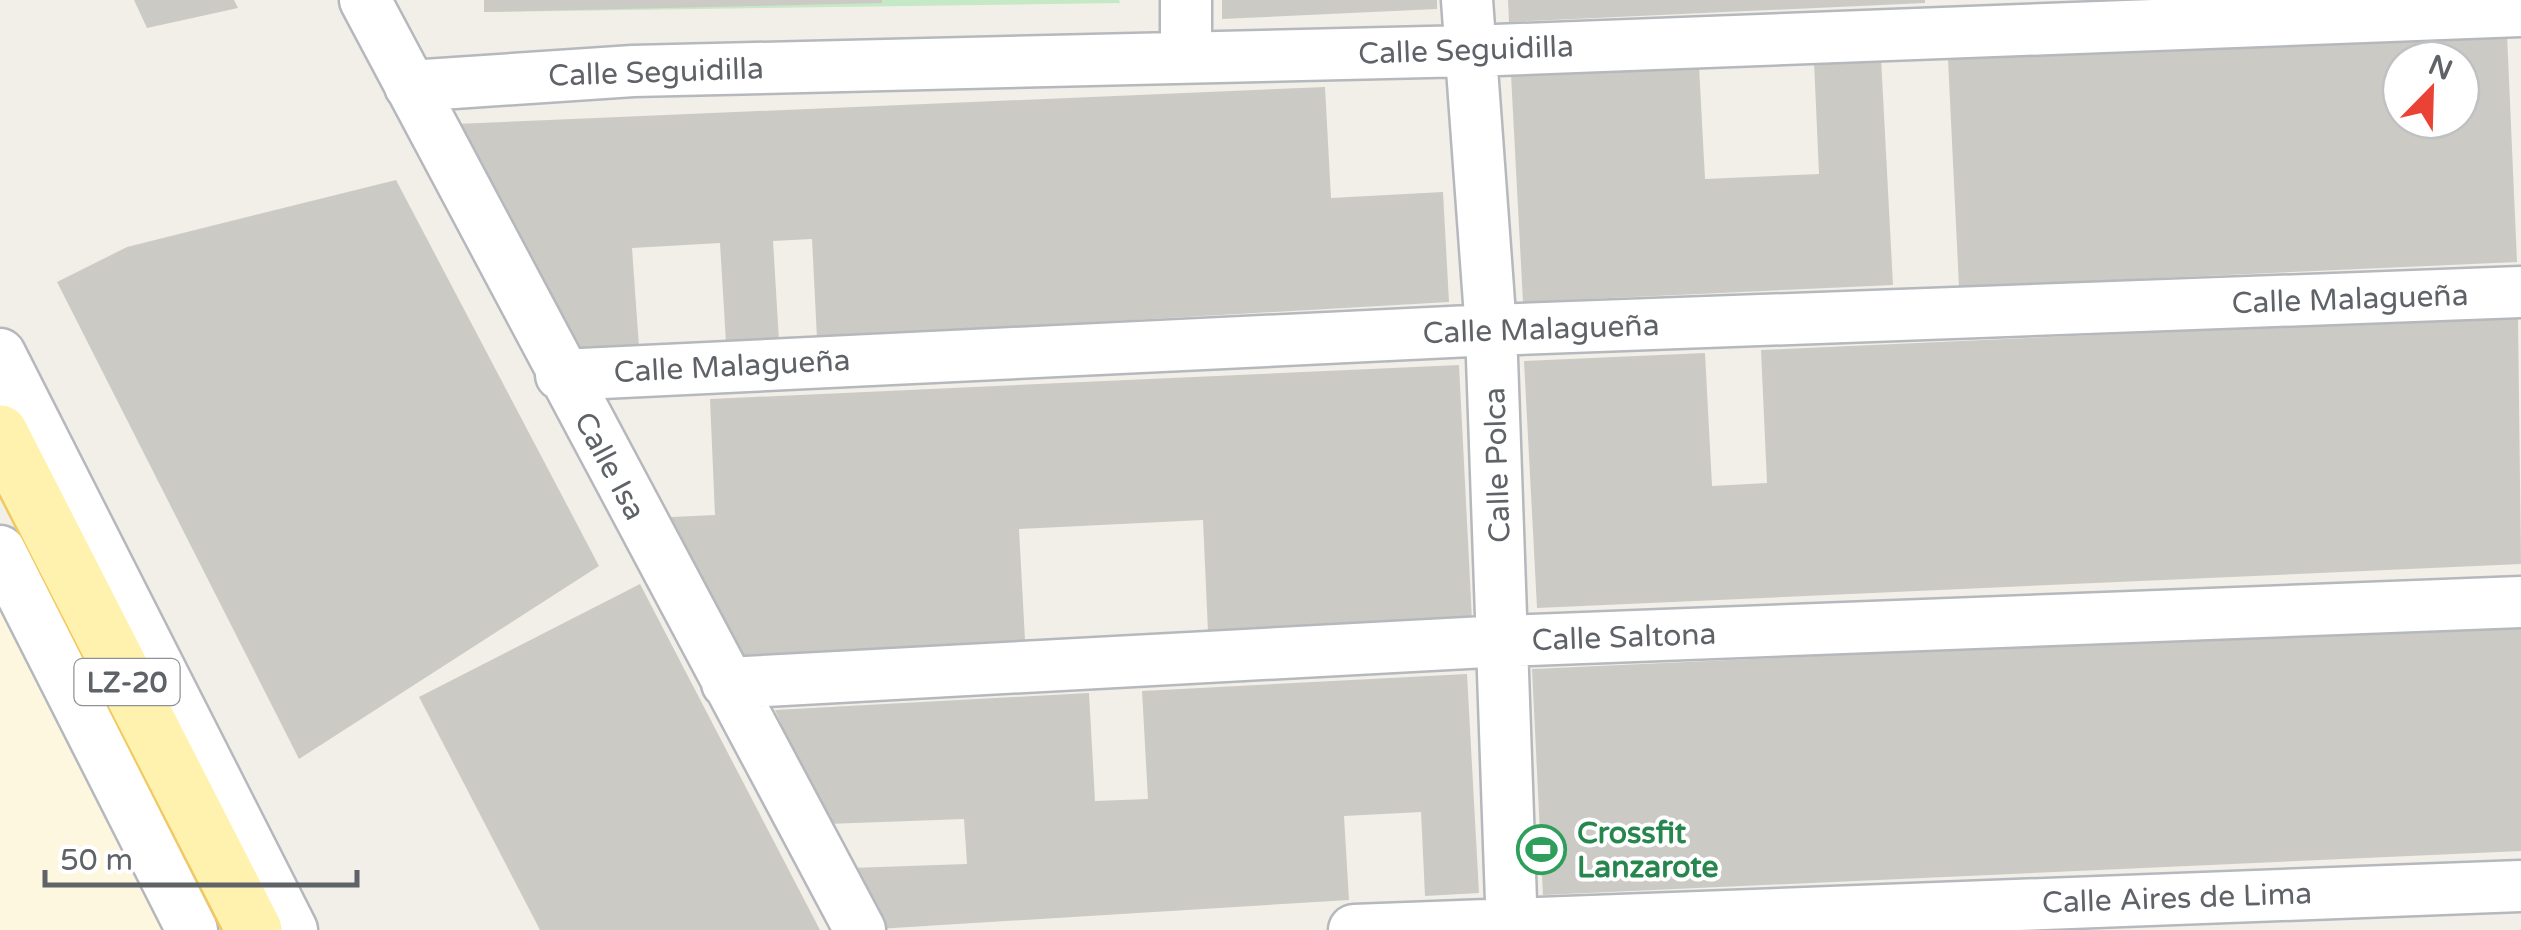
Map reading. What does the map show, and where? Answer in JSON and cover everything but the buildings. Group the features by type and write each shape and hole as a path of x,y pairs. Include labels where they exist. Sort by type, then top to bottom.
{"main road":[{"name":"LZ-20","path":"0,433 254,930"},
{"name":"LZ-20","path":"0,480 228,930"}],"street":[{"name":"Calle Isa","path":"365,0 860,930"},
{"path":"1186,0 1186,56"},
{"name":"Calle Polca","path":"1467,0 1491,330 1512,926"},
{"name":"Calle Seguidilla","path":"410,86 633,70 1470,52 2521,11"},
{"name":"Calle Malagueña","path":"561,374 1491,330 2521,292"},
{"path":"0,354 292,930"},
{"path":"0,551 192,930"},
{"name":"Calle Saltona","path":"727,683 1504,642 2521,602"},
{"name":"Calle Aires de Lima","path":"1354,930 2521,886"}],"shaded area":[{"path":"0,594 169,930 0,930"}],"green space":[{"path":"485,0 1119,0 1120,3 486,12"}],"place":[{"name":"Crossfit Lanzarote","path":"1542,850"}]}
